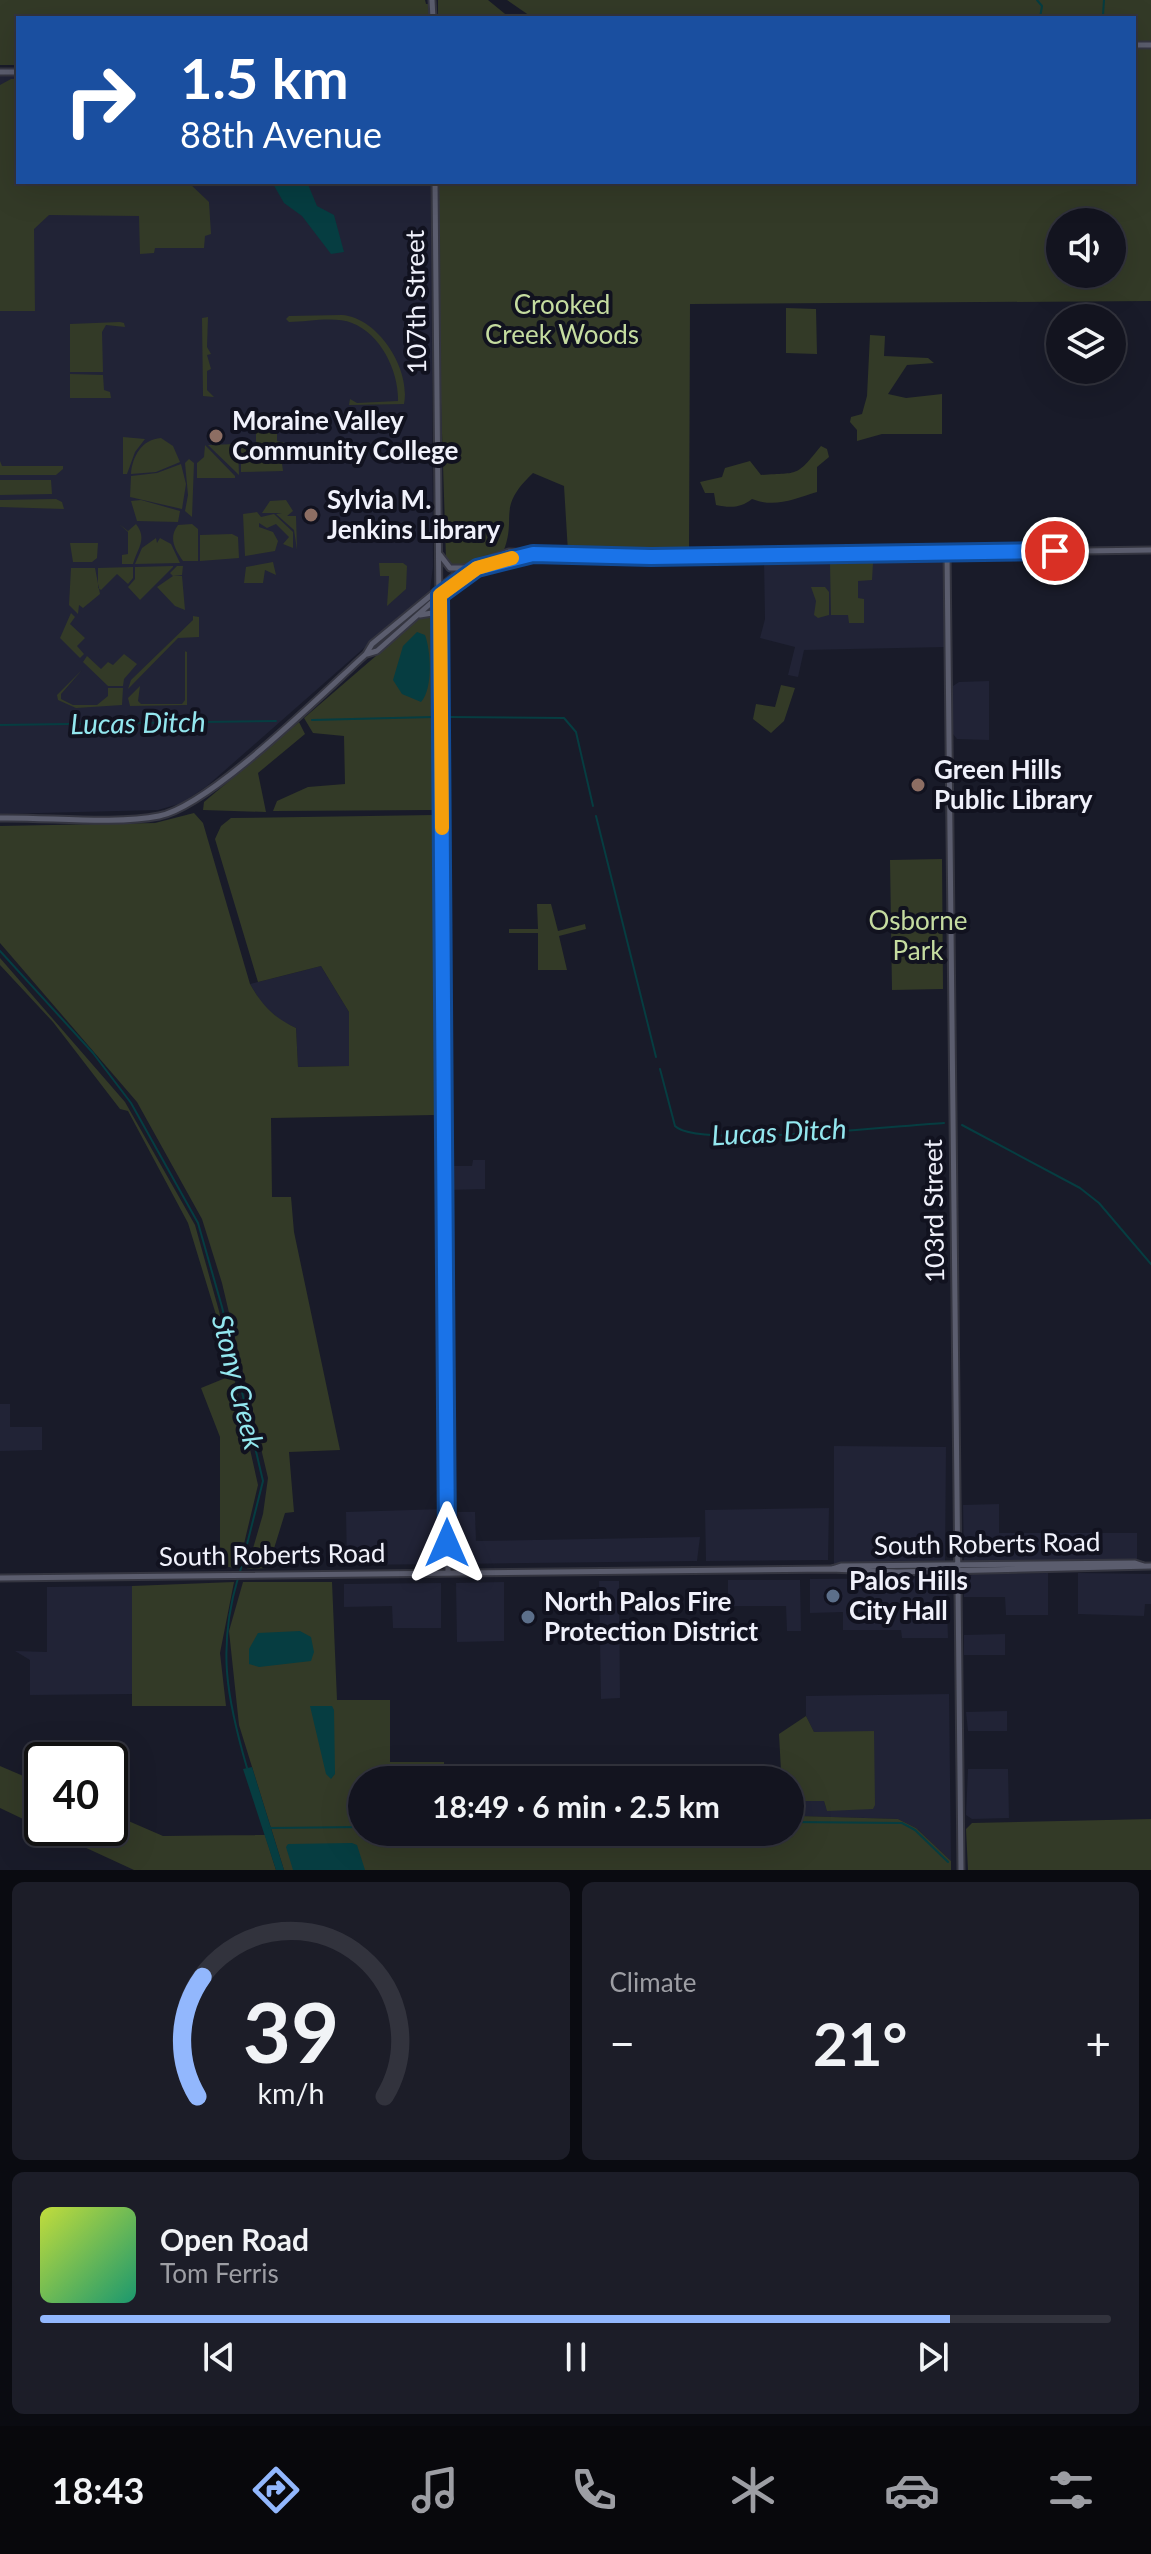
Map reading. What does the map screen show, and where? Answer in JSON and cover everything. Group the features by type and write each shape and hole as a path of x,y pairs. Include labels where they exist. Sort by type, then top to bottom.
{"street":[{"name":"107th Street","path":"435,184 448,1573"},
{"path":"366,654 377,651 404,628 464,568 509,552 1151,550"},
{"path":"439,552 445,565 464,568"},
{"name":"103rd Street","path":"947,552 961,1870"},
{"path":"0,818 150,817 194,802 307,707 366,654 372,644 440,592 477,568 533,554"},
{"path":"415,617 432,613 441,629"},
{"name":"South Roberts Road","path":"0,1578 831,1569 841,1566 958,1564 1135,1563 1147,1566"},
{"name":"South Roberts Road","path":"831,1569 840,1572 958,1572 1147,1566"}],"shaded area":[{"name":"Moraine Valley Community College","path":"0,75 16,75 16,184 431,184 433,567 430,590 207,786 182,803 158,810 0,814"},
{"path":"273,184 308,184 317,206 334,215 344,252 331,254 302,216 284,203"},
{"path":"934,557 944,564 946,647 804,650 798,677 788,675 795,647 760,638 765,619 764,560"},
{"path":"417,632 425,635 430,660 428,688 421,702 402,694 393,680 403,646"},
{"path":"989,681 989,740 957,739 953,734 953,686 959,682"},
{"path":"321,966 349,1012 349,1066 298,1067 296,1028 281,1021 262,1004 250,984"},
{"path":"473,1160 485,1160 485,1189 447,1190 447,1166 472,1166"},
{"path":"0,1404 10,1404 10,1427 42,1427 42,1450 0,1451"},
{"path":"834,1446 946,1447 945,1562 834,1564"},
{"path":"999,1504 999,1533 1137,1533 1137,1561 964,1561 963,1505"},
{"path":"829,1508 828,1560 706,1561 705,1510"},
{"path":"444,1509 444,1564 347,1565 346,1512"},
{"path":"458,1512 475,1512 476,1541 700,1537 697,1561 454,1564 451,1520"},
{"path":"1048,1573 1048,1615 1006,1615 1005,1597 964,1597 964,1581 973,1574"},
{"path":"1078,1573 1151,1574 1151,1604 1145,1604 1144,1616 1078,1614"},
{"path":"946,1578 948,1638 902,1638 901,1630 843,1630 843,1612 810,1613 810,1579"},
{"path":"728,1580 800,1580 801,1631 787,1631 786,1606 728,1606"},
{"path":"599,1581 619,1581 620,1698 601,1699"},
{"path":"504,1582 504,1641 457,1642 456,1583"},
{"path":"441,1583 441,1628 393,1628 392,1606 344,1607 344,1584"},
{"path":"132,1586 133,1694 30,1695 30,1660 15,1651 47,1652 47,1587"},
{"path":"300,1631 311,1637 314,1652 311,1661 259,1667 249,1664 249,1649 258,1633"},
{"path":"1005,1634 1005,1655 964,1655 964,1635"},
{"path":"949,1694 951,1861 916,1828 898,1819 804,1816 804,1801 824,1801 827,1811 814,1732 806,1716 806,1696"},
{"path":"310,1706 332,1706 334,1710 335,1774 331,1779 326,1774"},
{"path":"1007,1711 1007,1731 968,1731 966,1712"},
{"path":"252,1767 284,1870 276,1870 243,1769"},
{"path":"968,1769 1008,1769 1009,1818 972,1819 966,1815"},
{"path":"348,1843 348,1846 357,1846 365,1870 293,1870 286,1847 288,1844"}],"green space":[{"path":"0,0 425,0 426,4 432,4 432,16 16,16 16,65 0,65"},
{"path":"438,0 488,0 508,16 438,16"},
{"name":"Crooked Creek Woods","path":"507,0 1151,0 1151,301 690,304 689,552 568,552 564,486 533,473 511,504 504,550 461,566 451,566 446,559 434,184 1136,184 1136,16 530,16"},
{"path":"16,79 16,184 190,184 209,202 211,234 205,236 204,248 155,248 154,253 140,254 139,216 49,215 34,229 35,311 0,311 0,85"},
{"path":"786,308 816,309 817,354 786,353"},
{"path":"342,315 368,325 390,348 402,376 404,404 349,405 350,399 357,403 398,401 392,366 380,345 362,328 338,320 289,322 286,319 289,316"},
{"path":"208,317 207,347 211,354 207,355 211,369 207,371 207,390 214,397 203,396 202,318"},
{"path":"120,322 125,327 106,325 102,332 103,372 70,372 70,324"},
{"path":"870,335 885,336 884,356 928,358 934,363 907,365 888,394 906,398 942,394 942,434 882,434 857,441 857,430 850,422 851,417 862,414 867,396"},
{"path":"70,374 103,375 104,390 110,392 111,398 70,398"},
{"path":"256,417 277,417 277,441 285,443 280,449 283,471 241,472 241,446 256,444"},
{"path":"123,437 145,439 135,452 127,474 123,474"},
{"path":"161,438 173,446 180,462 156,472 131,474 133,461 143,445"},
{"path":"205,445 235,478 197,478 197,463 204,457"},
{"path":"208,445 238,446 239,475"},
{"path":"821,446 827,449 829,457 817,467 817,492 784,502 752,499 739,506 716,505 714,493 705,493 700,482 722,477 725,468 750,461 761,475 796,471"},
{"path":"189,459 194,463 192,517 185,511 188,495 185,463"},
{"path":"0,461 2,466 63,466 63,469 56,475 0,475"},
{"path":"181,464 186,484 182,509 130,497 131,476 157,473"},
{"path":"0,480 51,480 52,494 0,495"},
{"path":"56,499 62,502 64,509 0,507 0,500"},
{"path":"141,500 180,511 178,522 137,521 131,501"},
{"path":"286,500 293,511 287,516 296,516 297,550 294,530 276,514 282,513 262,513 270,501"},
{"path":"257,512 261,517 274,514 293,532 293,548 283,544 289,537 276,524 267,528 259,523 259,527 273,532 278,541 275,551 245,556 243,514"},
{"path":"119,524 128,531 136,524 141,534 133,564 122,564 122,555 128,554 128,532"},
{"path":"192,524 198,529 198,561 183,561 175,548 173,534 178,525"},
{"path":"232,534 238,537 239,558 200,561 200,535"},
{"path":"156,538 157,543 160,538 171,544 180,563 135,564 142,548"},
{"path":"70,543 98,543 97,558 92,562 73,562"},
{"path":"273,562 276,575 265,570 263,583 244,583 246,567"},
{"path":"379,563 403,563 407,566 406,589 387,606 389,576 380,576"},
{"path":"873,563 872,580 858,581 858,598 864,599 864,623 849,623 848,615 831,615 830,564"},
{"path":"173,566 140,600 128,587 135,579 135,567"},
{"path":"177,566 183,566 182,575 173,576 170,573"},
{"path":"133,567 133,578 128,584 117,574 101,590 98,588 98,568"},
{"path":"71,568 95,568 100,594 83,608 79,605 78,614 69,605"},
{"path":"173,576 182,576 185,610 175,606 157,587"},
{"path":"811,587 825,587 829,592 829,615 818,618 814,615 816,601"},
{"path":"71,613 75,617 70,624 85,638 77,646 84,654 80,658 60,638"},
{"path":"431,615 437,627 438,806 433,810 273,811 277,801 308,787 345,784 344,736 313,733 304,718 421,617"},
{"path":"193,616 199,617 199,637 178,638 128,689 131,680 193,620"},
{"path":"185,651 187,705 130,706 128,698 140,686 138,701 141,704 182,704 185,700"},
{"path":"124,654 137,664 124,679 123,686 108,686 83,662 87,656 101,669 108,662 113,665"},
{"path":"82,670 61,694 61,699 73,705 97,705 108,696 108,688 123,688 122,705 76,708 58,700 57,695"},
{"path":"781,685 795,688 784,721 771,733 753,719 756,704 775,707"},
{"path":"299,722 305,734 258,773 266,812 203,810 204,802"},
{"path":"194,813 203,823 250,984 269,1010 296,1028 298,1067 349,1066 349,1012 321,966 258,982 215,839 221,826 231,818 434,815 438,819 440,1112 434,1115 271,1118 272,1197 291,1197 294,1232 340,1450 289,1452 294,1512 285,1513 268,1568 247,1569 263,1514 268,1478 222,1283 202,1219 137,1102 0,943 0,826 155,823"},
{"name":"Osborne Park","path":"942,859 943,989 892,990 890,860"},
{"path":"537,904 551,904 558,931 585,924 586,929 559,936 567,970 538,970 538,933 509,933 509,929 538,929"},
{"path":"0,958 125,1102 195,1225 219,1311 258,1485 238,1569 220,1565 220,1437 201,1388 228,1377 217,1318 188,1223 128,1111 120,1109 53,1022 0,965"},
{"path":"234,1582 220,1653 226,1706 132,1706 132,1586"},
{"path":"243,1582 332,1582 337,1700 390,1700 390,1762 444,1762 444,1766 348,1766 348,1846 804,1846 804,1816 898,1819 916,1828 951,1861 951,1870 284,1870 239,1725 229,1631"},
{"path":"806,1716 814,1732 874,1731 873,1809 827,1811 824,1801 804,1801 804,1766 781,1766 779,1734"},
{"path":"0,1766 24,1776 24,1819 0,1808"},
{"path":"1151,1819 1151,1870 968,1870 966,1829 972,1823"},
{"path":"128,1821 163,1836 265,1835 276,1870 134,1870 82,1846 128,1846"}],"waterway":[{"path":"1037,0 1042,6 1040,16"},
{"path":"1098,16 1103,15 1104,0"},
{"name":"Lucas Ditch","path":"312,720 433,717"},
{"name":"Lucas Ditch","path":"450,717 564,718 576,732 593,806"},
{"name":"Lucas Ditch","path":"0,725 276,721"},
{"name":"Lucas Ditch","path":"596,816 656,1057"},
{"name":"Stony Creek","path":"0,951 93,1053 131,1103 198,1223 222,1307 263,1481 240,1572"},
{"name":"Lucas Ditch","path":"660,1069 675,1126 691,1133 758,1136 944,1123"},
{"name":"Lucas Ditch","path":"962,1125 1080,1188 1099,1203 1151,1264"},
{"name":"Stony Creek","path":"238,1578 228,1628 227,1673 234,1719 247,1768"},
{"path":"804,1822 902,1823 915,1830 948,1862"},
{"path":"269,1828 348,1827"}],"slow traffic":[{"path":"442,828 440,595 477,568 512,558"}],"place":[{"name":"Moraine Valley Community College","path":"216,436"},
{"name":"Sylvia M. Jenkins Library","path":"311,515"},
{"name":"Green Hills Public Library","path":"918,785"},
{"name":"Palos Hills City Hall","path":"833,1596"},
{"name":"North Palos Fire Protection District","path":"528,1617"}],"route":[{"path":"447,1543 440,595 486,564 533,554 651,557 1055,551"}]}
